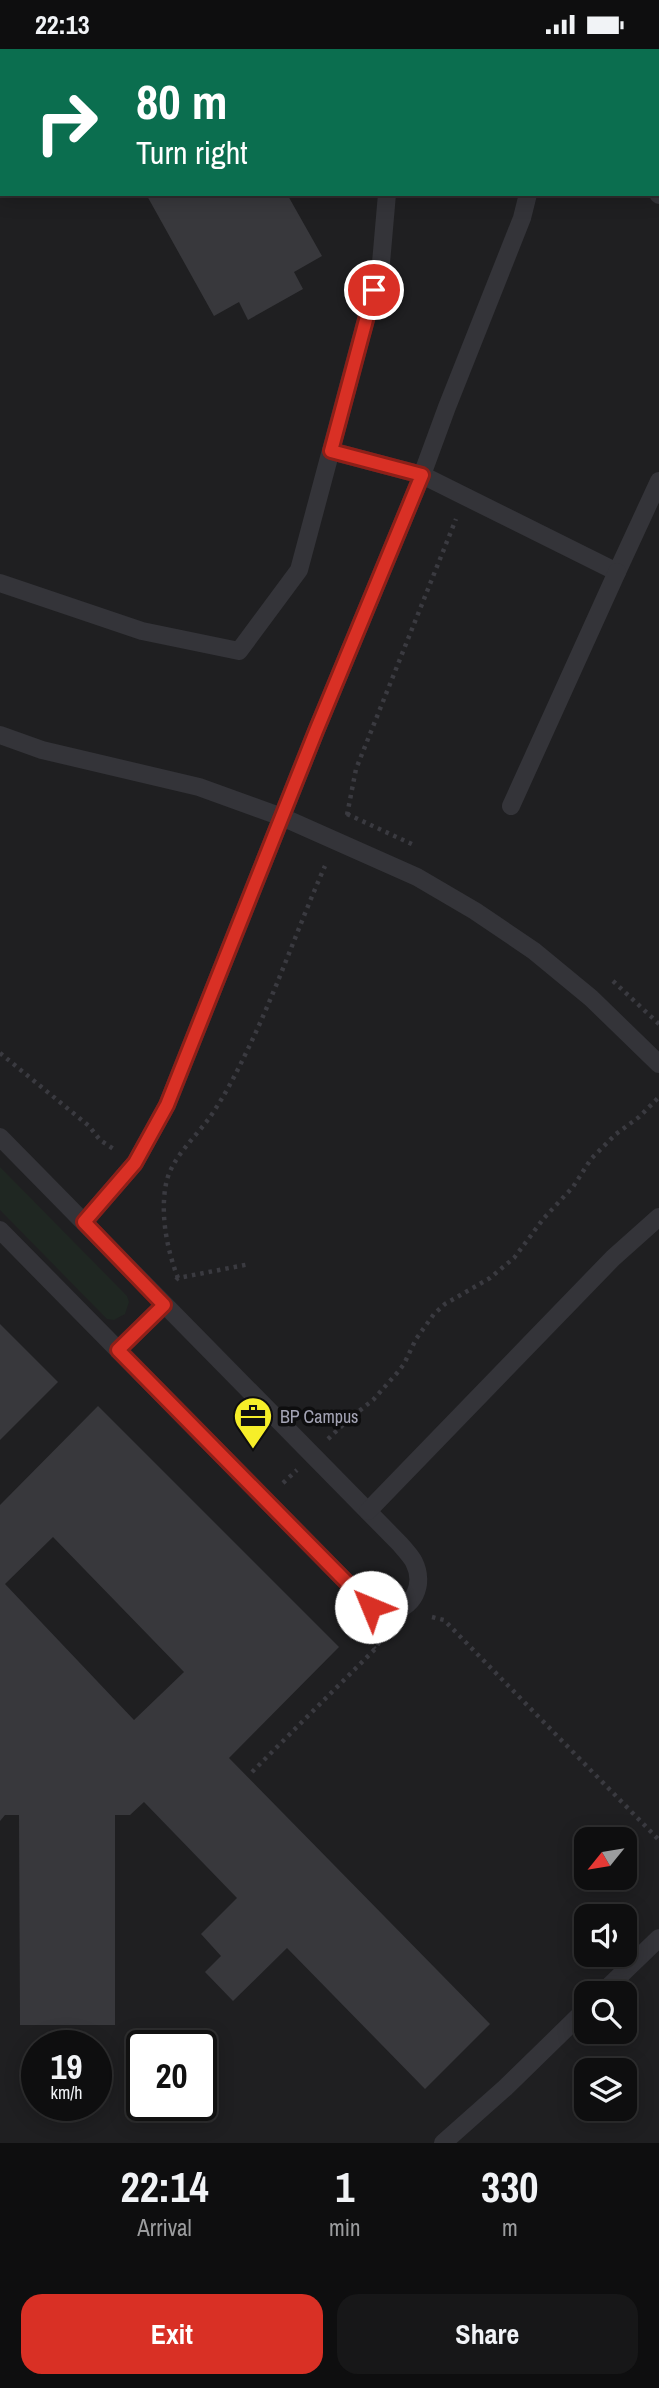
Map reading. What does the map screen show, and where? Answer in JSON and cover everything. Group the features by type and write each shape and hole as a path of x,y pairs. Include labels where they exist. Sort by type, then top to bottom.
{"lane":[{"path":"0,583 142,631 239,651 299,569 381,263 387,196"},
{"path":"84,1222 135,1163 167,1105 422,475 522,218 528,196"},
{"path":"331,451 422,475 617,572"},
{"path":"511,806 659,481"},
{"path":"0,735 43,750 200,787 282,817 417,877 475,911 534,951 591,999 659,1064"},
{"path":"0,1137 414,1561 419,1577 418,1591 410,1603 386,1611 371,1607 0,1230"},
{"path":"368,1511 613,1258 659,1217"},
{"path":"118,1350 164,1305"},
{"path":"614,1981 659,1938"},
{"path":"443,2143 505,2088 574,2021"}],"path":[{"path":"344,822 356,769 460,511"},
{"path":"178,1278 168,1244 164,1201 166,1181 177,1160 217,1106 244,1057 325,866"},
{"path":"0,1053 89,1126 100,1140 166,1181"},
{"path":"266,1500 349,1419 373,1400 404,1364 416,1339 434,1314 445,1304 490,1278 514,1258 544,1219 573,1188 591,1159 659,1097"},
{"path":"430,1618 434,1616 444,1619 659,1840"},
{"path":"252,1772 375,1649 385,1633 394,1633"}],"shaded area":[{"path":"0,196 659,196 659,2143 0,2143"},
{"path":"0,1167 127,1296 129,1302 125,1314 114,1320 107,1319 0,1210"}],"building":[{"path":"147,196 288,196 322,256 294,272 303,289 248,320 239,302 214,316"},
{"path":"0,1324 58,1382 0,1440"},
{"path":"98,1406 339,1647 229,1758 490,2024 425,2089 287,1948 233,2001 205,1972 221,1956 201,1934 237,1898 144,1802 130,1815 115,1815 115,2025 20,2025 19,1815 5,1815 0,1821 0,1505","holes":["53,1537 184,1672 134,1720 5,1584"]}],"place":[{"name":"BP Campus","path":"253,1450"}],"route":[{"path":"371,1607 118,1350 164,1305 84,1222 135,1163 167,1105 316,731 422,475 331,451 374,290"}]}
